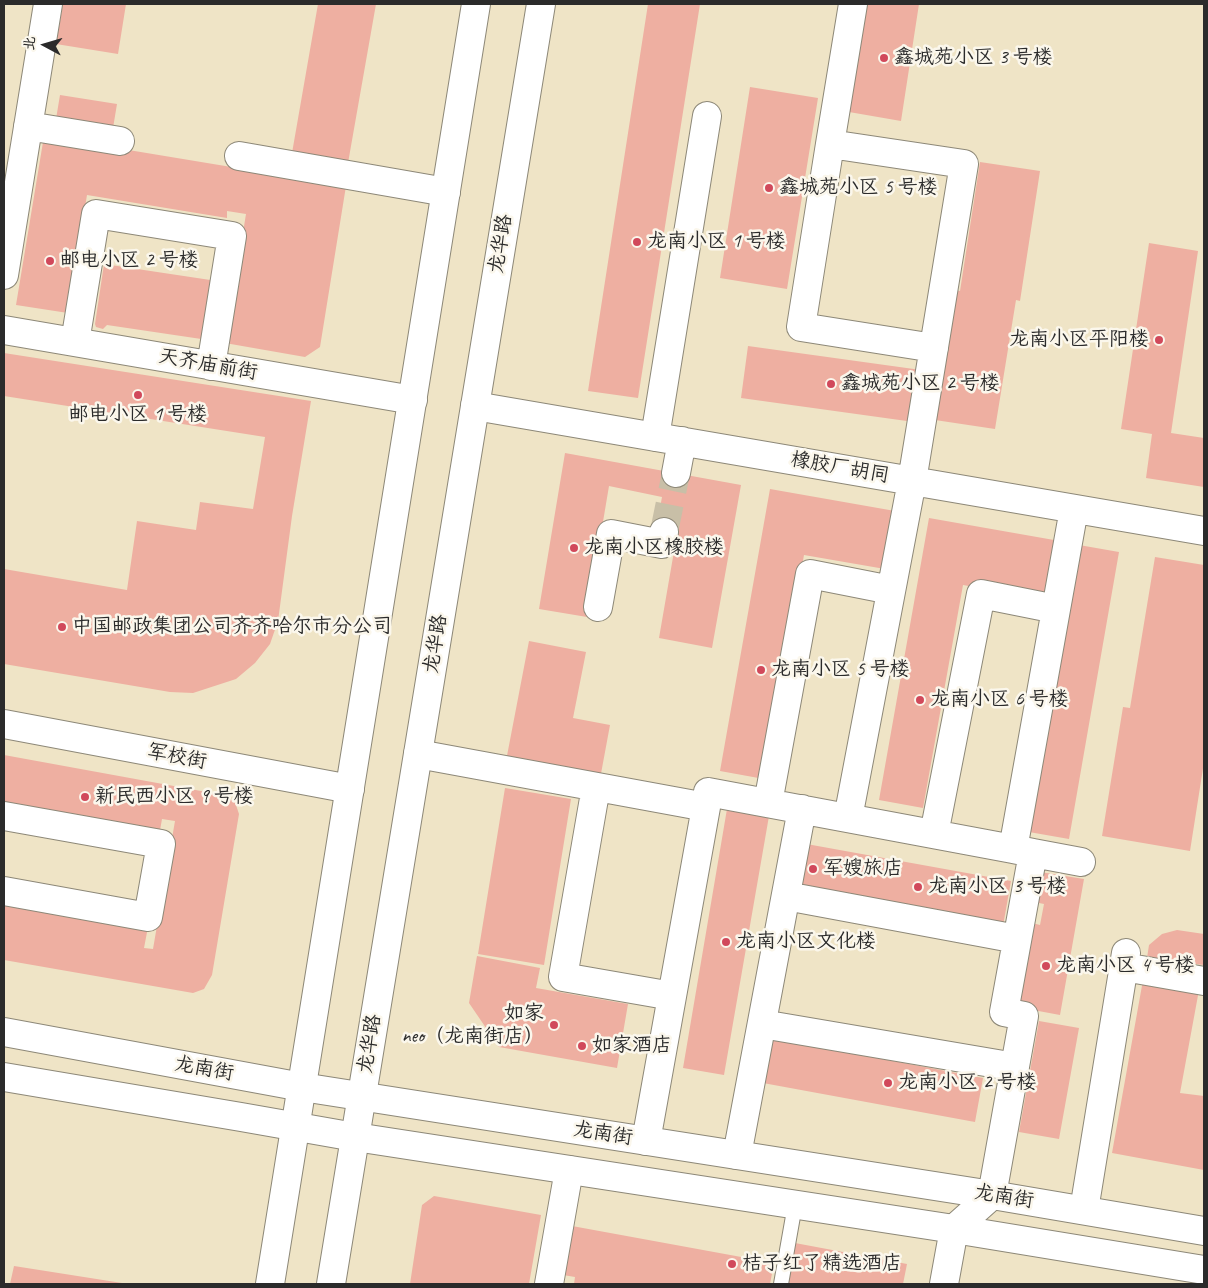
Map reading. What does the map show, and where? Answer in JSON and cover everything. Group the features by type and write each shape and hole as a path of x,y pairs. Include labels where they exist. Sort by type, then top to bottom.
{"street":[{"path":"4,275 48,4"},
{"path":"270,1284 476,4"},
{"name":"龙华路","path":"331,1284 541,4"},
{"path":"852,4 801,327 934,348"},
{"path":"654,437 707,116"},
{"path":"28,126 120,141"},
{"path":"830,144 964,164 912,481 848,818"},
{"path":"239,156 446,192"},
{"path":"75,342 96,214 232,236 211,366"},
{"name":"天齐庙前街","path":"4,330 413,400"},
{"name":"橡胶厂胡同","path":"475,406 1204,531"},
{"path":"676,473 682,441"},
{"path":"944,1284 954,1229 992,1196 1024,1016 1004,1012 1017,939 1023,851 1056,609 1074,509"},
{"path":"598,607 611,534 662,544 664,532"},
{"path":"768,803 810,574 891,590"},
{"path":"934,834 980,594 1056,609"},
{"name":"军校街","path":"4,724 350,789"},
{"path":"418,754 706,807"},
{"path":"596,787 563,976 672,996"},
{"path":"646,1141 708,792 1081,862"},
{"path":"737,1155 802,809"},
{"path":"4,816 160,844 148,916 4,891"},
{"path":"786,896 1017,939"},
{"path":"1084,1210 1125,960 1204,981"},
{"path":"762,1024 1015,1067"},
{"name":"龙南街","path":"4,1032 302,1087 1084,1210 1204,1231"},
{"name":"龙南街","path":"4,1078 355,1137 954,1229 1204,1270"},
{"path":"549,1284 569,1170"}],"lane":[{"path":"781,1284 795,1205"}],"building":[{"path":"63,4 126,4 118,54 56,44"},
{"path":"318,4 376,4 348,163 292,153"},
{"name":"龙南小区 1 号楼","path":"648,4 700,4 638,398 588,391"},
{"name":"鑫城苑小区 3 号楼","path":"866,4 919,4 901,121 849,112"},
{"name":"鑫城苑小区 5 号楼","path":"750,87 818,98 787,289 720,278"},
{"path":"60,95 117,104 113,128 56,119"},
{"path":"44,136 346,186 320,347 305,357 225,343 246,214 227,211 227,218 87,195 68,313 16,305"},
{"path":"980,162 1040,171 1020,301 1016,300 995,429 935,420 956,290 960,291"},
{"name":"龙南小区平阳楼","path":"1149,243 1198,251 1171,433 1204,438 1204,487 1146,478 1152,434 1121,429"},
{"path":"104,264 217,281 208,340 107,325 103,329 96,327"},
{"name":"鑫城苑小区 2 号楼","path":"748,346 921,370 914,422 741,398"},
{"path":"4,353 311,401 292,516 278,621 270,644 255,663 236,679 193,693 170,692 4,664 4,569 127,590 137,521 196,530 200,502 253,509 265,437 4,396"},
{"path":"565,453 741,485 712,648 659,638 677,534 656,530 662,497 609,486 587,617 539,609"},
{"name":"龙南小区 5 号楼","path":"770,489 895,511 885,569 804,555 764,779 720,771"},
{"name":"龙南小区 6 号楼","path":"929,518 1054,540 1044,599 963,585 923,808 879,800"},
{"path":"1079,545 1119,552 1069,839 1029,832"},
{"path":"1155,557 1204,565 1204,762 1190,851 1102,836 1123,707 1130,708"},
{"path":"529,641 586,652 573,718 610,725 600,779 506,761"},
{"path":"4,755 223,795 235,802 239,814 212,975 204,989 193,993 4,960 4,902 148,927 144,948 153,949 175,821 162,819 159,836 4,807"},
{"path":"505,788 571,799 544,965 478,954"},
{"name":"龙南小区文化楼","path":"727,809 769,816 724,1075 683,1068"},
{"name":"龙南小区 3 号楼","path":"801,843 1011,881 1003,926 794,888"},
{"name":"龙南小区 4 号楼","path":"1034,871 1084,879 1060,1015 1017,1007 1032,923 1040,925 1044,904 1029,901"},
{"path":"1177,930 1204,934 1204,965 1147,958 1149,945 1162,934"},
{"name":"如家 neo（龙南街店）","path":"477,956 540,968 536,988 628,1004 617,1068 499,1047 469,1003"},
{"path":"1143,980 1199,990 1180,1093 1204,1096 1204,1170 1112,1153"},
{"path":"1039,1021 1079,1028 1059,1139 1019,1132"},
{"name":"龙南小区 2 号楼","path":"772,1038 983,1078 975,1122 763,1083"},
{"path":"434,1196 541,1215 529,1284 410,1284 422,1205"},
{"name":"桔子红了精选酒店","path":"572,1226 774,1263 770,1284 574,1284 575,1277 563,1275"},
{"path":"795,1243 907,1264 903,1284 787,1284"},
{"path":"14,1266 122,1283 122,1284 10,1284"}],"tunnel":[{"path":"664,532 676,473"}],"place":[{"name":"鑫城苑小区 3 号楼","path":"884,58"},
{"name":"鑫城苑小区 5 号楼","path":"769,188"},
{"name":"龙南小区 1 号楼","path":"637,242"},
{"name":"邮电小区 2 号楼","path":"50,261"},
{"name":"龙南小区平阳楼","path":"1159,340"},
{"name":"鑫城苑小区 2 号楼","path":"831,384"},
{"name":"邮电小区 1 号楼","path":"138,395"},
{"name":"龙南小区橡胶楼","path":"574,548"},
{"name":"中国邮政集团公司齐齐哈尔市分公司","path":"62,627"},
{"name":"龙南小区 5 号楼","path":"761,670"},
{"name":"龙南小区 6 号楼","path":"920,700"},
{"name":"新民西小区 9 号楼","path":"85,797"},
{"name":"军嫂旅店","path":"813,869"},
{"name":"龙南小区 3 号楼","path":"918,887"},
{"name":"龙南小区文化楼","path":"726,942"},
{"name":"龙南小区 4 号楼","path":"1046,966"},
{"name":"如家 neo（龙南街店）","path":"554,1025"},
{"name":"如家酒店","path":"582,1046"},
{"name":"龙南小区 2 号楼","path":"888,1083"},
{"name":"桔子红了精选酒店","path":"732,1264"}]}
